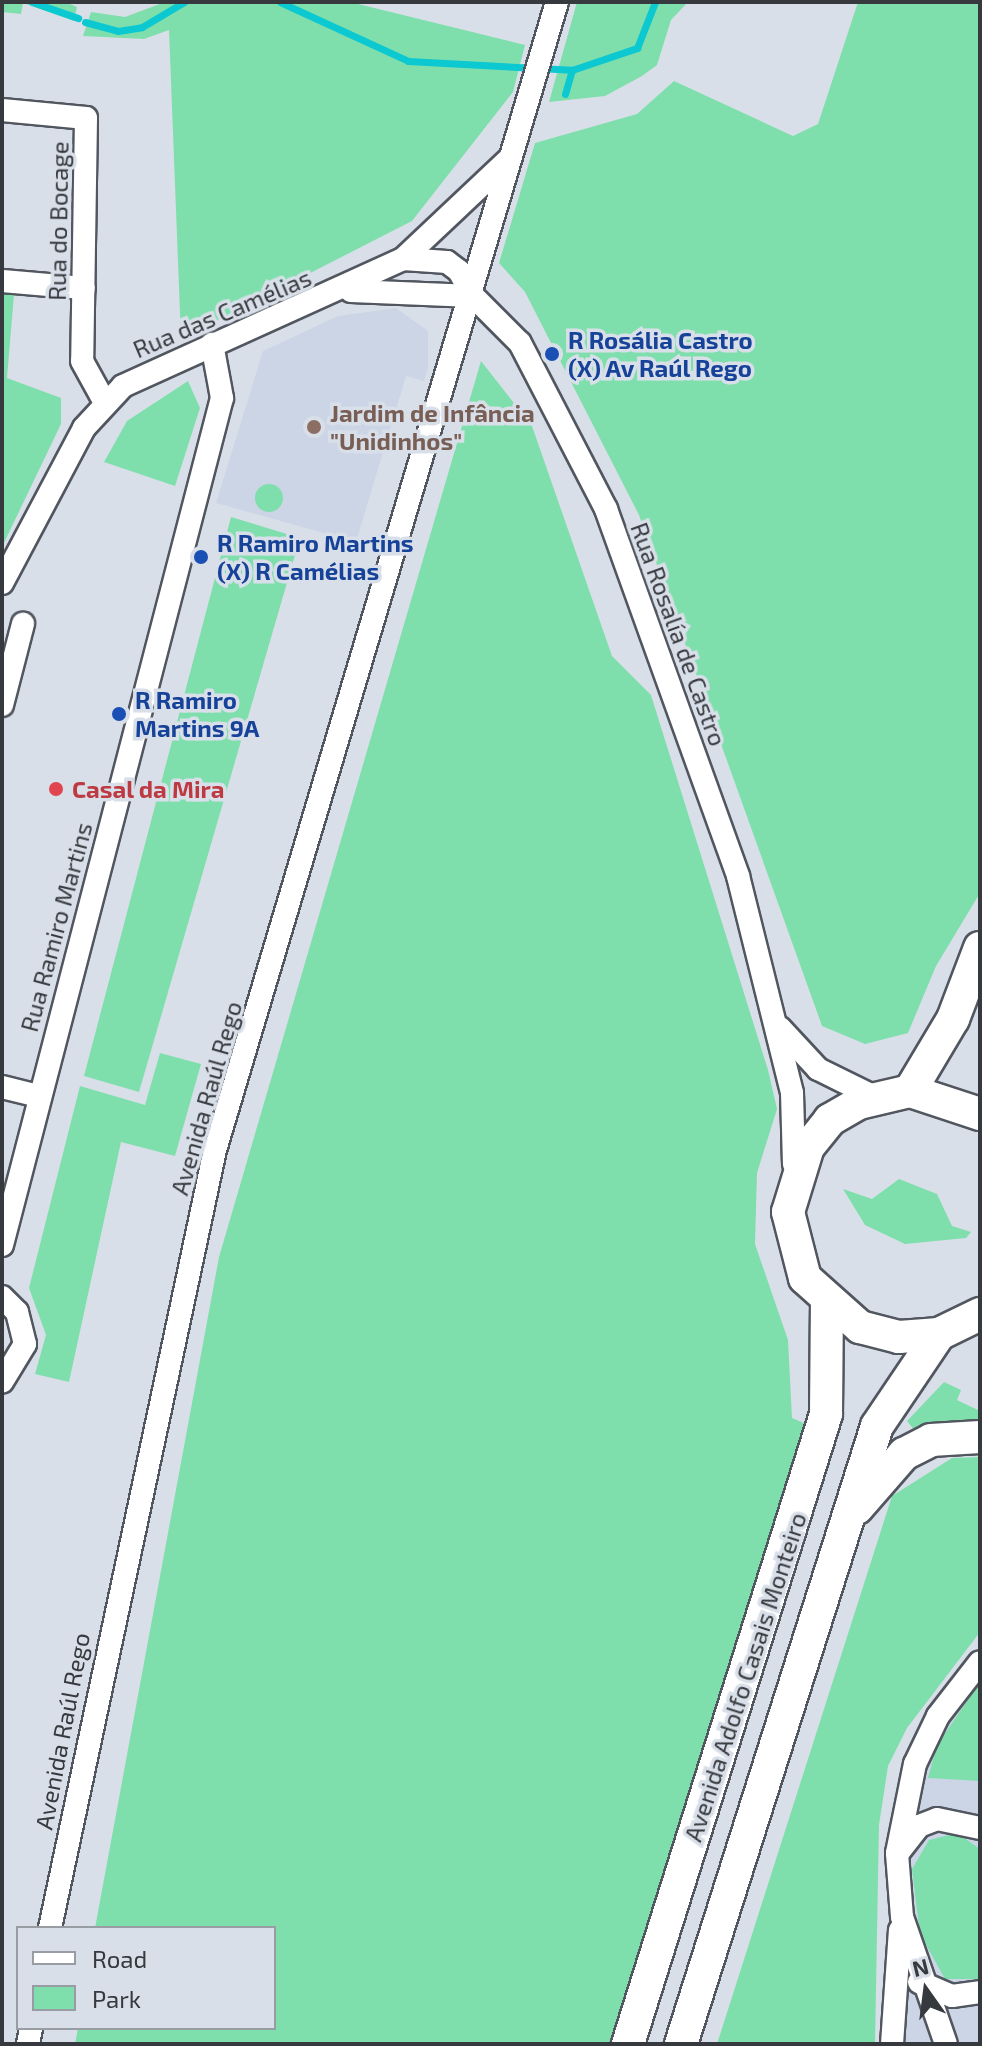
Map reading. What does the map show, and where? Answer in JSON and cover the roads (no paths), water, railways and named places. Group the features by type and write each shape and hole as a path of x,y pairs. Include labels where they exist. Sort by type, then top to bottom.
{"main road":[{"path":"910,1091 953,1019 980,948"},
{"path":"964,1326 899,1337 860,1327 827,1304 792,1246 793,1178 830,1120 875,1097 910,1091 980,1114"},
{"name":"Avenida Adolfo Casais Monteiro","path":"628,2044 826,1414 827,1304"},
{"name":"Avenida Adolfo Casais Monteiro","path":"681,2044 877,1426 964,1326"},
{"path":"849,1516 904,1454 931,1440 980,1437"}],"street":[{"path":"512,156 557,2"},
{"name":"Rua do Bocage","path":"2,110 86,118 83,370 104,401"},
{"name":"Rua das Camélias","path":"2,583 104,401 145,372 336,293 403,259 512,156"},
{"name":"Avenida Raúl Rego","path":"50,1926 215,1150 473,296 512,156"},
{"name":"Rua Rosalía de Castro","path":"403,259 447,262 473,296 520,343 606,509 738,876 796,1113 793,1178"},
{"path":"2,281 84,288"},
{"name":"Rua das Camélias","path":"336,293 400,288 473,296"},
{"name":"Rua Ramiro Martins","path":"2,1245 38,1096 222,398 212,344"},
{"path":"2,705 23,624"},
{"name":"Rua Rosalía de Castro","path":"774,1021 818,1069 875,1097"},
{"path":"2,1087 38,1096"},
{"path":"2,1297 17,1312 25,1344 2,1382"},
{"path":"892,2044 902,1917 897,1853 915,1764 938,1716 980,1662"},
{"path":"897,1853 919,1826 937,1819 980,1828"},
{"path":"902,1917 919,1982 946,2044"},
{"path":"919,1982 952,1996 980,1992"}],"waterway":[{"path":"32,2 78,18"},
{"path":"85,22 118,31 142,27 184,2"},
{"path":"280,2 408,61 572,70 637,48 655,2"},
{"path":"565,94 572,70"}],"place":[{"name":"R Rosália Castro (X) Av Raúl Rego","path":"552,354"},
{"name":"Jardim de Infância \"Unidinhos\"","path":"314,427"},
{"name":"R Ramiro Martins (X) R Camélias","path":"201,557"},
{"name":"R Ramiro Martins 9A","path":"119,714"},
{"name":"Casal da Mira","path":"56,789"}]}
